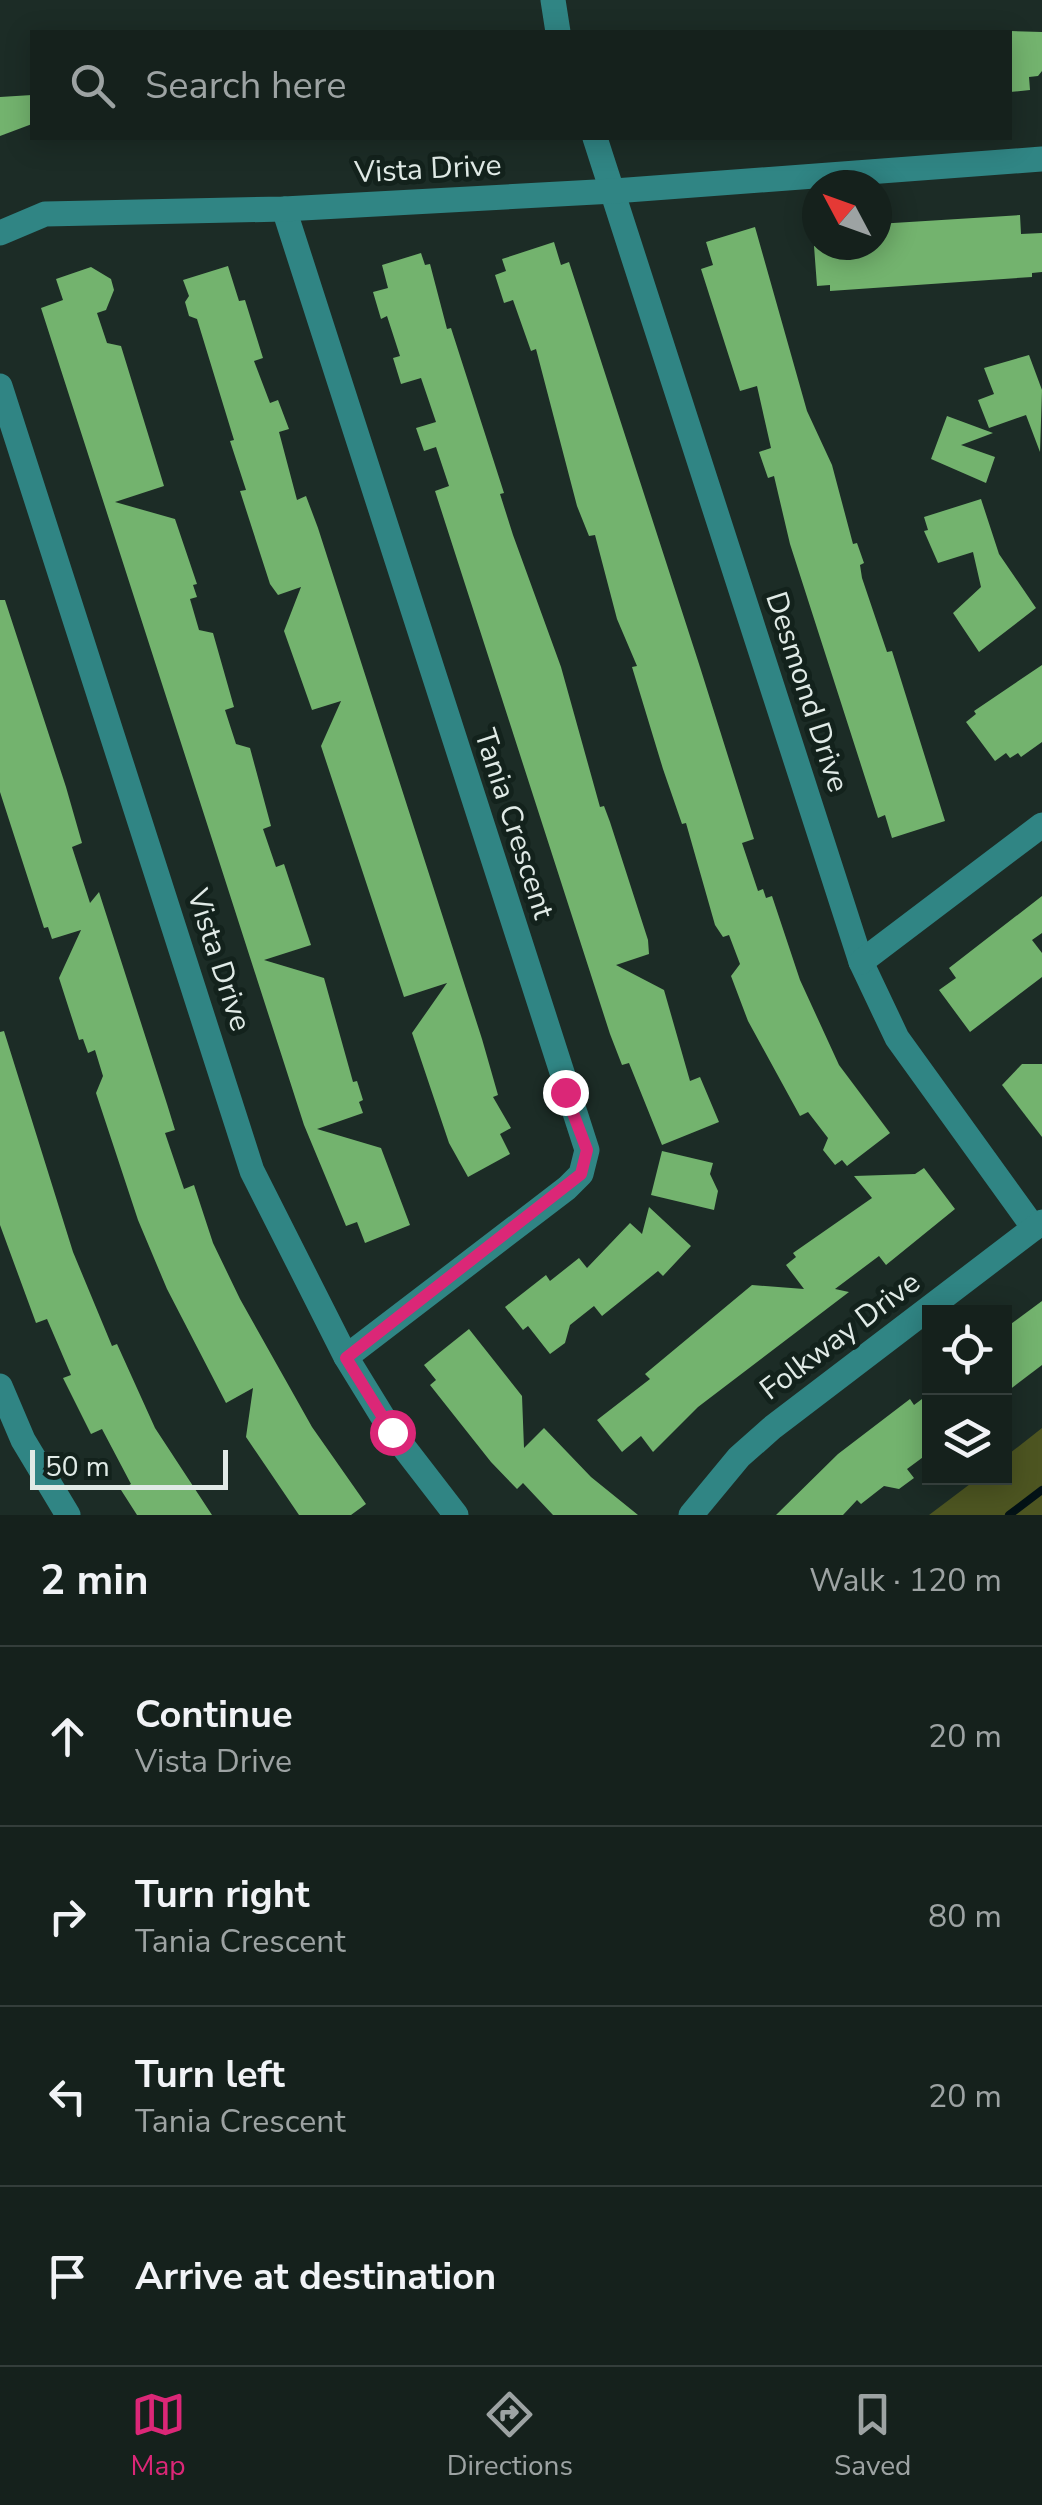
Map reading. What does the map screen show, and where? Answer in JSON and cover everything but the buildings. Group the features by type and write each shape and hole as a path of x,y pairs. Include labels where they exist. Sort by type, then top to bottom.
{"street":[{"path":"553,0 558,30"},
{"name":"Desmond Drive","path":"596,140 861,962 897,1038 1038,1225"},
{"name":"Vista Drive","path":"0,234 45,214 284,209 614,192 1042,159"},
{"name":"Tania Crescent","path":"284,209 587,1150 581,1174 568,1188 346,1358"},
{"name":"Vista Drive","path":"0,386 252,1171 346,1358 408,1454 456,1515"},
{"path":"861,962 1042,825"},
{"name":"Folkway Drive","path":"691,1515 739,1457 773,1427 1038,1225"},
{"path":"0,1386 23,1440 68,1515"}],"green space":[{"path":"1042,1428 1042,1515 929,1515 969,1485 1012,1485 1012,1452"}],"waterway":[{"path":"1009,1515 1042,1490"}],"route":[{"path":"392,1432 346,1358 568,1188 581,1174 587,1150 565,1092"}]}
